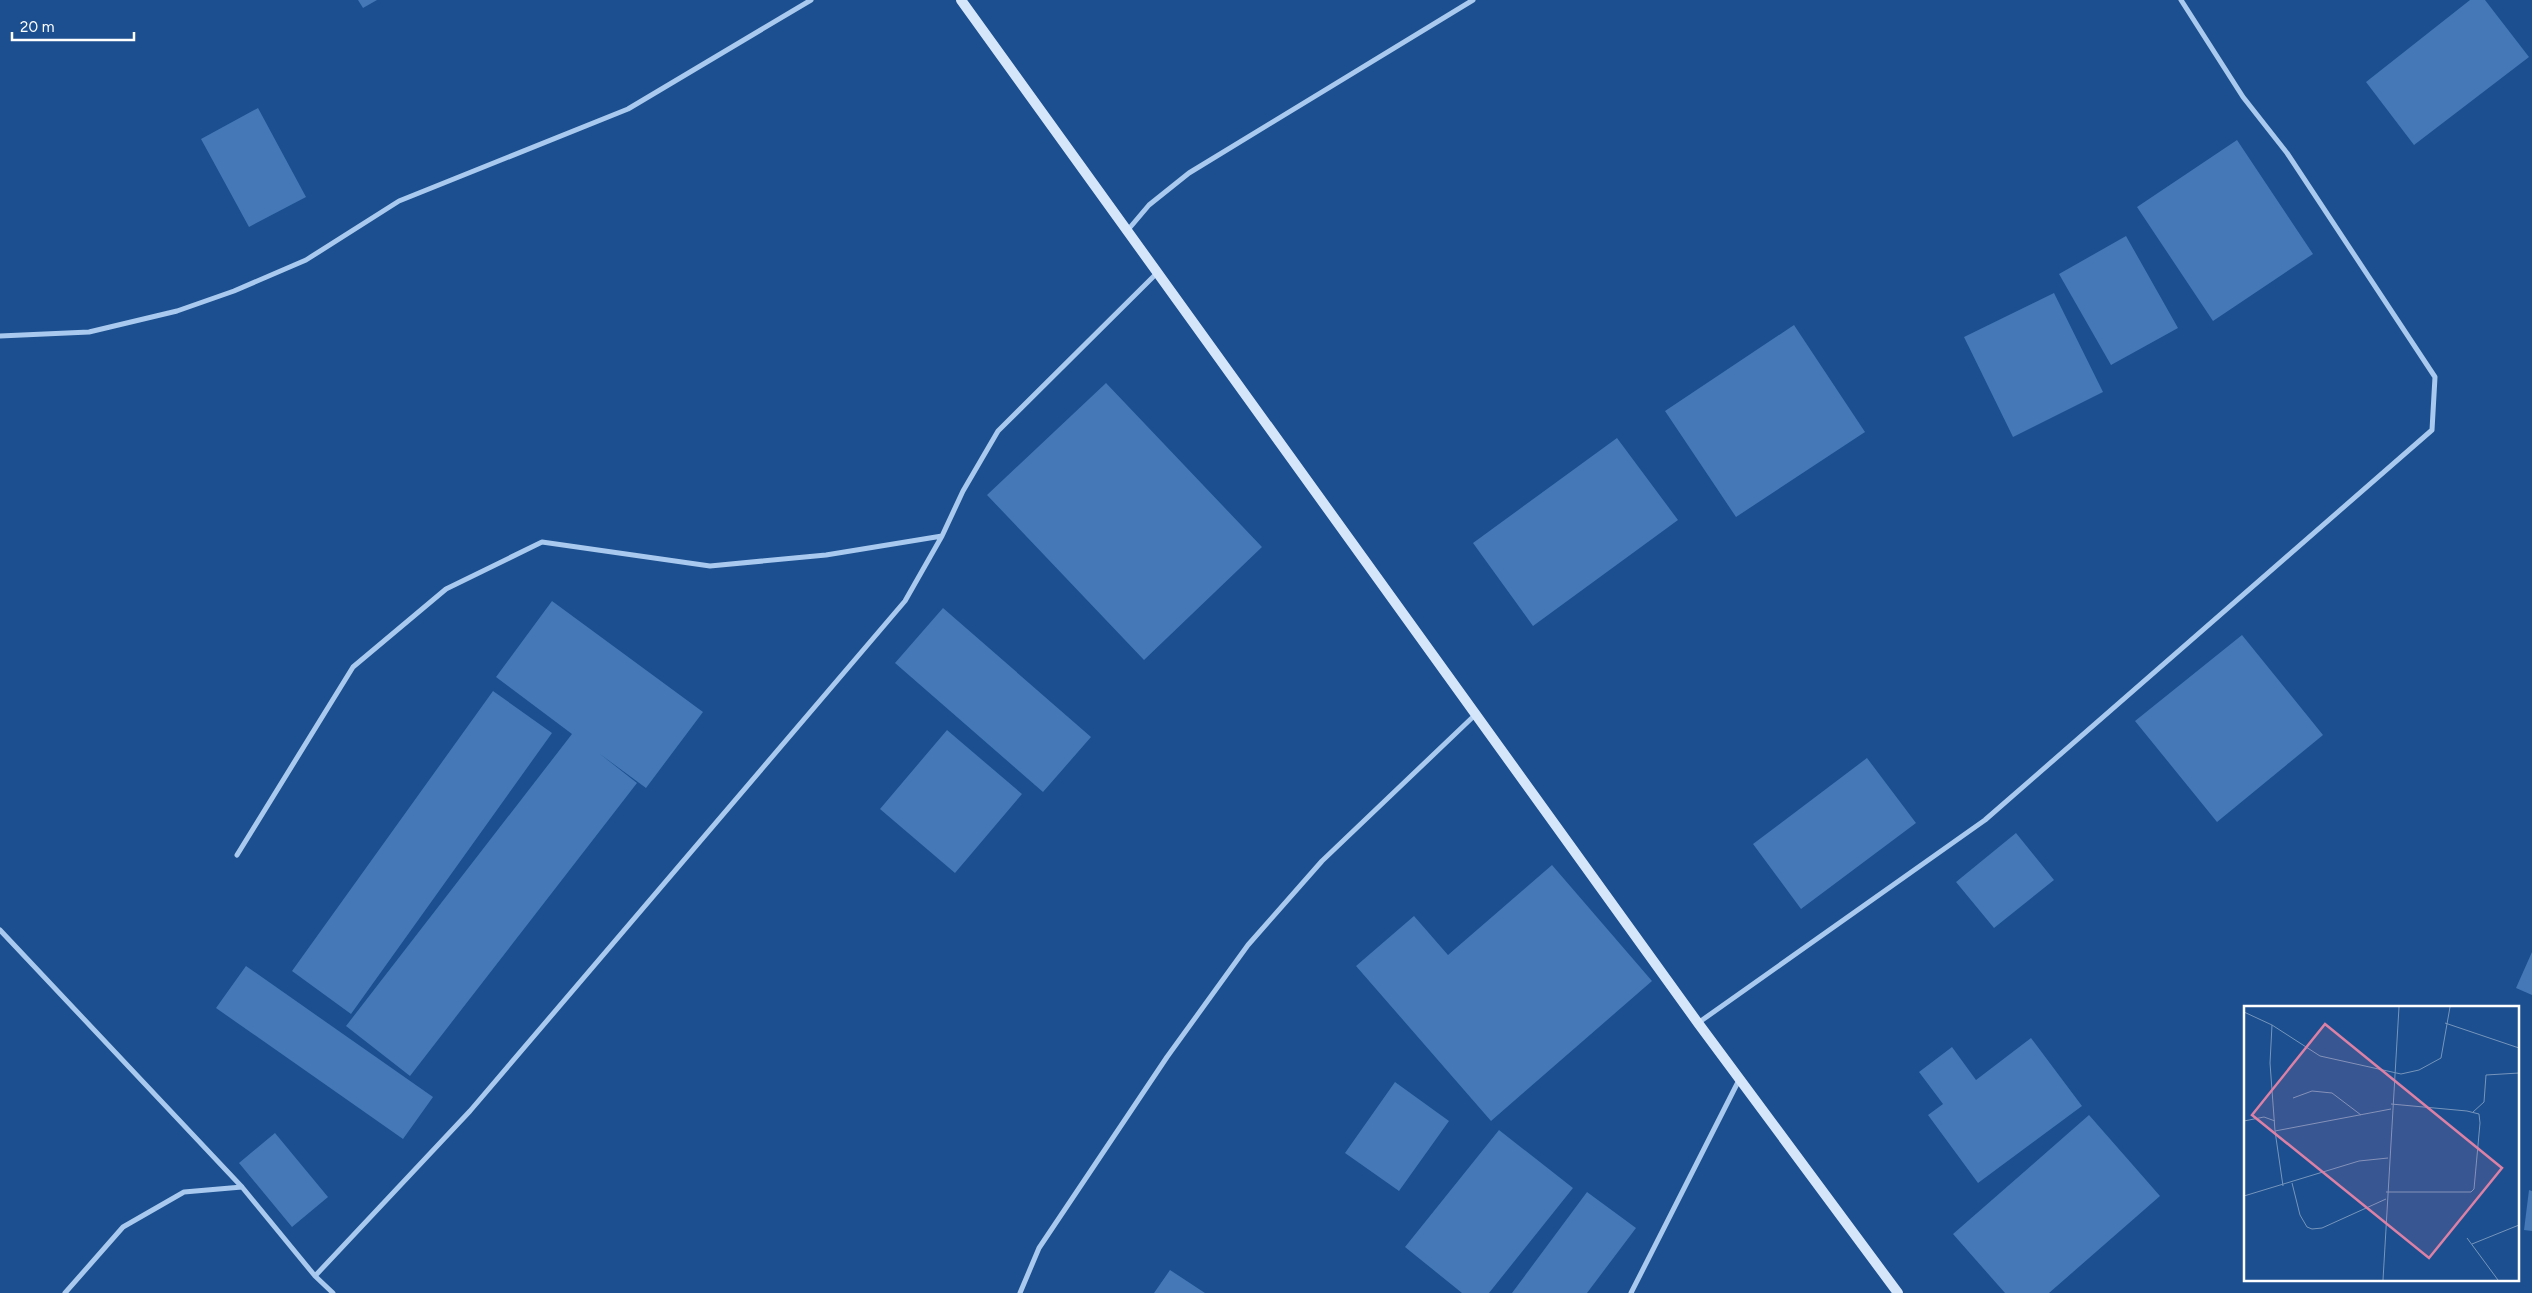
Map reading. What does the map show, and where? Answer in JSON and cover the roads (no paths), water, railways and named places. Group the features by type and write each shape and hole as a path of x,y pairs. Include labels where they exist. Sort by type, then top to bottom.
{"street":[{"path":"0,336 89,332 177,311 234,290 306,260 399,201 628,109 811,0"},
{"path":"961,0 1739,1080 1898,1293"},
{"path":"1128,231 1149,205 1189,173 1473,0"},
{"path":"1698,1023 1985,820 2432,430 2435,377 2293,161 2243,97 2181,0"},
{"path":"315,1276 470,1111 720,821 905,601 942,536 963,491 998,431 1158,272"},
{"path":"236,855 354,667 446,589 542,542 710,566 826,555 942,536"},
{"path":"1020,1293 1039,1248 1167,1057 1248,945 1322,861 1476,714"},
{"path":"0,930 242,1187 315,1276 333,1293"},
{"path":"1631,1293 1739,1080"},
{"path":"65,1293 123,1227 184,1192 242,1187"}]}
